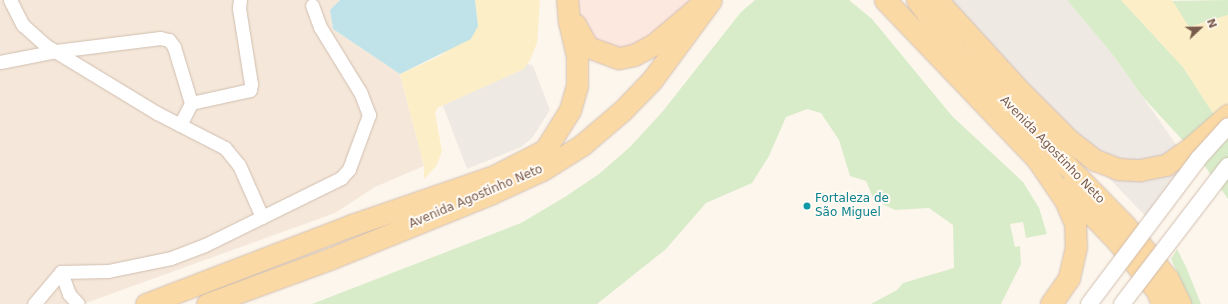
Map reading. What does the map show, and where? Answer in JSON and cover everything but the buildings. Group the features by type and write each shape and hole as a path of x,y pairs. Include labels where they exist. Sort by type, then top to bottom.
{"main road":[{"path":"566,1 577,28 588,47 619,58 634,56 653,45 682,18 710,0"},
{"name":"Avenida Agostinho Neto","path":"207,304 332,258 492,194 542,170 582,145 622,111 652,80 710,0"},
{"name":"Avenida Agostinho Neto","path":"884,0 1037,159 1071,212 1076,235 1071,273 1052,304"},
{"name":"Avenida Agostinho Neto","path":"917,0 956,51 1125,225 1168,279 1180,304"},
{"path":"937,0 1069,140 1095,160 1118,169 1140,170 1166,165 1190,149 1228,115"},
{"name":"Avenida Agostinho Neto","path":"146,304 349,226 494,176 545,150 570,110 577,85 578,56 566,1"},
{"path":"1037,159 1117,241 1157,291 1162,304"}],"street":[{"path":"10,0 23,25 45,45 180,125 224,148 239,165 262,217"},
{"path":"190,103 250,90 251,84 239,8 240,0"},
{"path":"34,304 61,272 108,271 171,258 205,245 341,178 349,169 370,115 360,92 323,33 312,5"},
{"path":"0,62 56,51 160,38 169,40 174,47 190,103 180,125"},
{"path":"1089,304 1199,158 1228,126"},
{"path":"1122,304 1228,166"},
{"path":"61,272 67,299 78,304"}],"shaded area":[{"path":"0,0 340,0 330,10 333,29 400,74 424,166 375,187 335,213 83,304 0,304"},
{"path":"567,0 709,0 653,45 598,52"},
{"path":"938,0 1067,0 1113,55 1192,167 1151,222"},
{"path":"520,61 533,66 550,110 532,138 521,147 467,169 438,93"}],"green space":[{"path":"755,0 849,0 872,19 952,116 1023,182 1039,208 1047,234 1026,238 1023,222 1010,224 1015,247 1020,246 1021,264 1001,304 871,304 897,290 903,283 954,268 953,225 929,208 895,210 874,200 866,181 850,176 839,140 821,113 807,109 786,117 769,156 752,183 706,203 666,249 597,304 312,304 521,223 565,197 599,174 631,146 663,111 741,12"},
{"path":"1067,0 1121,0 1183,67 1228,136 1228,199 1199,158 1142,96 1113,55"},
{"path":"1228,0 1228,15 1189,27 1171,1"},
{"path":"1177,249 1201,304 1191,304 1171,259"}],"sand":[{"path":"475,0 540,0 537,43 530,60 524,69 437,108 435,113 442,151 437,165 424,179 424,166 400,74 440,56 478,26"},
{"path":"1121,0 1172,0 1189,27 1228,15 1228,120 1222,127 1183,67"}],"water":[{"path":"340,0 475,0 478,26 471,39 400,74 333,29 330,10"}],"place":[{"name":"Fortaleza de São Miguel","path":"807,206"}]}
